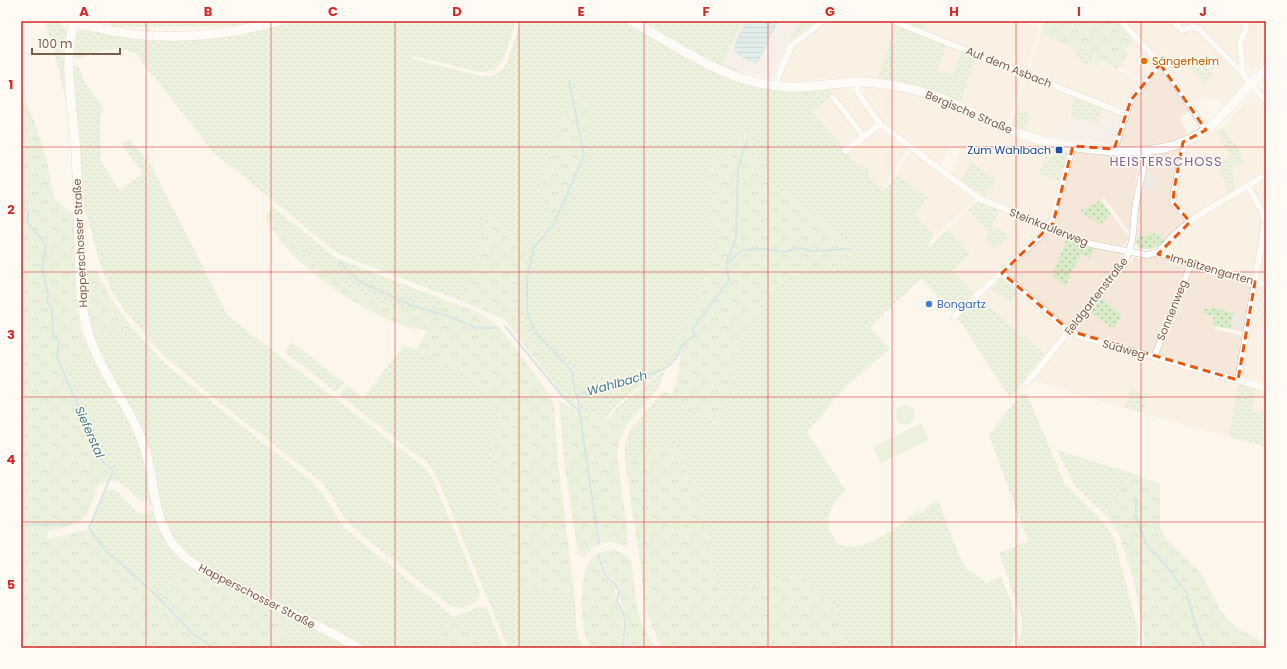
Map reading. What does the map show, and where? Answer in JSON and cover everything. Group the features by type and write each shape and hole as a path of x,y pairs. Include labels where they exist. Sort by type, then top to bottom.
{"main road":[{"path":"73,22 115,32 161,36 201,35 241,30 280,21"},
{"name":"Bergische Straße","path":"632,21 718,71 744,79 774,86 807,86 856,82 890,85 916,90 942,98 1008,130 1040,140 1073,146 1114,150 1145,150 1164,148 1183,142 1206,130 1223,116 1266,69"},
{"name":"Happerschosser Straße","path":"73,22 69,62 76,154 80,293 84,318 93,348 103,369 137,426 146,451 154,495 162,523 177,549 202,570 340,637 358,648"}],"street":[{"path":"774,86 792,46 823,21"},
{"name":"Auf dem Asbach","path":"893,21 1125,114"},
{"path":"1120,21 1160,64 1206,130"},
{"path":"1173,21 1182,30 1192,27 1198,28 1243,74 1266,102"},
{"path":"1243,74 1240,43 1246,28 1244,21"},
{"path":"1114,150 1125,114 1133,96 1160,64"},
{"name":"Steinkaulerweg","path":"856,82 858,93 880,124 978,198 1091,244 1146,255 1159,252"},
{"path":"833,97 864,137"},
{"path":"845,151 880,124"},
{"path":"1183,142 1184,148 1174,190 1173,202 1190,222"},
{"path":"954,317 1050,227 1073,146"},
{"name":"Feldgartenstraße","path":"1027,383 1070,331 1125,261 1130,252 1134,231 1135,207 1145,160 1145,150"},
{"path":"1159,252 1165,244 1210,207 1248,186 1266,174"},
{"path":"1238,380 1265,218 1248,186"},
{"name":"Im Bitzengarten","path":"1159,252 1191,264 1266,285"},
{"name":"Sonnenweg","path":"1154,357 1191,264"},
{"name":"Südweg","path":"1002,273 1070,331 1079,336 1266,388"}],"highlighted area":[{"path":"1160,64 1206,130 1183,142 1174,190 1173,202 1190,222 1158,254 1255,282 1238,380 1070,331 1002,273 1053,223 1073,146 1114,149 1131,100"}],"shaded area":[{"path":"743,21 799,21 774,73 770,77 764,77 742,71 722,63"},
{"path":"828,21 885,21 895,25 878,78 820,79 784,82 779,78 794,47"},
{"path":"929,21 1025,21 1039,29 1026,69 1023,70 925,31"},
{"path":"1124,21 1170,21 1179,30 1196,30 1242,77 1244,85 1226,106 1215,98 1212,100 1206,96 1194,103 1163,62"},
{"path":"1177,21 1239,21 1243,31 1239,36 1238,41 1242,64 1238,67 1198,25 1193,24 1182,27"},
{"path":"1246,21 1266,21 1266,60 1252,72 1245,62 1242,42"},
{"path":"1040,34 1077,49 1075,56 1080,58 1079,61 1093,66 1094,64 1097,67 1102,60 1138,82 1138,85 1129,98 1126,106 1122,107 1104,102 1030,73 1029,70"},
{"path":"1136,40 1156,64 1145,79 1140,79 1119,66 1128,56 1124,51"},
{"path":"946,45 961,51 953,75 938,70"},
{"path":"976,57 1022,76 1023,78 1008,123 962,102"},
{"path":"1160,71 1164,73 1190,111 1180,117 1187,135 1159,144 1142,146 1120,145 1119,143 1132,105"},
{"path":"1028,78 1074,97 1065,139 1025,131 1031,114 1016,109 1026,79"},
{"path":"863,87 897,90 930,99 976,119 975,121 1048,149 1039,174 1061,182 1049,223 985,197 988,188 991,190 996,179 970,161 961,181 951,174 961,150 950,145 940,166 882,122 864,96 865,88 862,88"},
{"path":"847,88 852,91 876,122 865,135 829,89"},
{"path":"1253,93 1266,107 1266,171 1235,190 1232,166 1243,165 1241,153 1223,127"},
{"path":"831,97 862,137 844,150 813,110"},
{"path":"1102,107 1109,110 1106,124 1099,123"},
{"path":"1109,110 1121,115 1122,118 1113,145 1065,139 1070,117 1106,124"},
{"path":"880,128 893,141 866,166 859,166 846,152"},
{"path":"1216,131 1230,159 1216,164 1229,194 1205,207 1191,218 1188,217 1176,203 1174,191 1187,145"},
{"path":"894,141 908,149 884,185 887,187 884,192 868,175 871,169 868,166"},
{"path":"1181,147 1182,150 1171,202 1186,219 1186,223 1165,241 1157,233 1137,237 1139,202 1143,187 1152,189 1161,177 1146,173 1150,156"},
{"path":"912,150 971,195 973,199 972,202 932,240 932,233 915,215 897,175 902,167 900,166"},
{"path":"1080,151 1136,156 1139,160 1132,202 1131,230 1128,230 1104,198 1101,200 1100,225 1111,213 1129,237 1125,245 1121,246 1085,239 1057,227 1055,224 1073,152"},
{"path":"1146,173 1161,177 1157,190 1143,187"},
{"path":"1266,177 1266,212 1254,191 1255,185"},
{"path":"1244,191 1249,193 1261,214 1263,222 1253,276 1251,278 1171,254 1170,248 1178,239 1177,238 1191,224 1204,214"},
{"path":"1000,209 1039,225 1042,232 975,295 952,271 970,254 948,229 968,210 989,232 1010,235 992,226"},
{"path":"1048,233 1054,233 1067,238 1052,275 1080,254 1095,247 1120,252 1122,254 1121,260 1069,324 1064,323 1007,275 1008,270"},
{"path":"1266,233 1266,282 1261,281 1258,277"},
{"path":"1136,256 1138,259 1157,256 1186,264 1187,267 1154,350 1150,352 1078,332 1077,330 1078,323 1090,312 1114,329 1122,315 1101,299 1129,262 1133,261 1132,258"},
{"path":"1194,267 1250,284 1252,287 1247,317 1211,307 1210,310 1202,313 1214,316 1212,323 1215,329 1241,335 1244,339 1238,374 1235,376 1158,354 1192,268"},
{"path":"1262,286 1266,287 1266,384 1244,378 1242,375 1257,288"},
{"path":"990,287 1010,304 1019,292 1061,328 1063,334 1046,355 979,297"},
{"path":"1234,313 1247,317 1245,330 1242,332 1230,329"},
{"path":"1071,337 1238,383 1229,437 1142,413 1146,394 1130,389 1125,408 1072,393 1032,379 1066,339"},
{"path":"1255,388 1266,391 1266,415 1252,411"}],"green space":[{"path":"44,21 58,21 68,31 68,109 53,48"},
{"path":"110,21 261,21 240,26 111,27"},
{"path":"294,21 516,21 504,58 495,70 480,72 414,56 412,59 488,77 497,74 504,68 521,21 626,21 705,67 796,91 829,89 834,94 813,111 859,166 870,167 868,175 884,191 897,175 928,197 915,215 932,233 933,238 928,244 930,246 948,229 970,254 953,271 975,295 954,314 921,279 870,327 890,348 844,389 807,432 846,491 832,506 829,516 829,529 838,544 849,546 870,542 891,531 919,510 920,514 938,499 959,555 966,568 987,583 1001,576 1014,612 1015,621 1013,639 1009,648 844,648 835,610 831,604 802,575 769,581 726,600 713,575 700,486 689,484 686,468 672,444 625,462 625,444 630,430 663,391 672,395 717,424 731,384 734,358 744,331 770,292 781,279 812,270 843,265 848,242 789,195 774,188 767,174 764,160 752,157 746,130 722,155 713,188 709,226 722,230 698,306 667,358 679,355 664,369 617,404 606,419 579,408 572,369 564,361 563,363 570,371 577,407 561,394 516,318 527,248 490,215 464,302 336,252 214,153 136,54 129,51 114,49 78,59 74,56 76,32 82,29 122,36 171,41 241,36"},
{"path":"639,21 743,21 722,63 742,71 741,73 717,66"},
{"path":"799,21 817,21 788,43"},
{"path":"901,21 929,21 925,31"},
{"path":"1045,21 1118,21 1136,40 1124,51 1128,55 1117,69 1102,60 1099,67 1094,64 1095,55 1081,41 1077,49 1040,34"},
{"path":"895,25 946,45 938,70 953,75 961,51 976,57 961,102 916,85 878,78"},
{"path":"1081,40 1095,55 1092,66 1079,61 1080,58 1074,56"},
{"path":"1194,53 1214,77 1205,84 1185,64"},
{"path":"75,65 79,67 85,83 103,107 100,119 101,161 119,190 143,174 122,144 130,139 152,167 228,316 423,466 432,477 480,592 479,597 473,604 464,607 450,606 352,527 345,519 323,483 219,402 162,354 114,296 101,267 86,213 82,211 80,145 73,71"},
{"path":"570,92 583,156 553,222 543,199 542,176 552,157"},
{"path":"573,92 588,100 585,156"},
{"path":"21,93 38,131 49,170 54,198 74,215 77,306 80,327 90,357 63,364 103,462 113,471 109,481 99,484 86,516 78,523 48,532 48,539 90,529 104,549 159,598 185,570 292,619 274,648 21,648"},
{"path":"1074,97 1102,107 1099,123 1070,117"},
{"path":"1016,109 1031,114 1025,131 1011,126"},
{"path":"1223,127 1241,153 1244,165 1232,166 1235,190 1229,194 1216,164 1230,158 1216,131"},
{"path":"746,130 754,133 752,157 764,160 767,174 774,188 789,195 848,242 856,259 843,265 812,270 781,279 770,292 744,331 734,358 731,384 718,424 672,395 678,375 680,356 678,355 666,359 698,306 721,231 709,226 713,188 707,181 713,158 722,155"},
{"path":"1048,149 1069,153 1061,182 1039,174"},
{"path":"970,161 996,179 992,190 988,189 985,197 961,181"},
{"path":"1101,200 1111,213 1100,225 1080,211"},
{"path":"981,201 1000,209 992,226 1010,235 994,249 985,240 989,232 968,210 976,203"},
{"path":"273,207 338,259 445,300 434,318 404,309 388,307 330,277 296,247 265,216"},
{"path":"489,214 527,248 516,318 552,381 504,319 464,302"},
{"path":"265,216 296,247 330,277 387,307 404,309 434,318 445,300 480,313 500,328 551,396 554,406 558,463 574,591 514,589 508,527 498,508 493,432 504,425 492,400 468,374 416,350 427,330 406,327 384,318 344,296 324,282 289,251 275,234"},
{"path":"83,219 85,222 86,284 95,333 132,327 159,358 214,404 312,481 323,494 343,527 454,617 432,648 365,648 346,636 206,568 188,554 177,542 164,521 147,441 94,343 85,303"},
{"path":"1157,233 1165,241 1159,246 1153,248 1139,248 1136,243 1137,237"},
{"path":"1067,238 1085,246 1095,247 1090,258 1080,254 1065,287 1052,275"},
{"path":"76,266 83,328 128,417 142,451 152,503 150,505 148,501 142,502 125,486 118,482 109,480 63,364 90,356 83,333 79,311"},
{"path":"96,269 111,299 132,327 95,334 88,302 87,271"},
{"path":"998,279 1003,279 1019,292 1010,304 990,287"},
{"path":"979,297 1045,354 1010,398 957,317"},
{"path":"1099,297 1122,315 1114,329 1088,311"},
{"path":"1211,307 1234,313 1230,329 1214,326 1212,323 1214,316 1202,313 1203,308 1210,310"},
{"path":"292,342 344,383 336,392 285,352"},
{"path":"404,345 468,374 492,400 504,426 493,432 498,508 508,527 514,589 574,591 577,633 583,648 508,648 436,475 427,463 339,395 347,385 363,398"},
{"path":"665,370 658,389 633,418 618,406"},
{"path":"1238,383 1255,388 1252,411 1266,415 1266,447 1229,437"},
{"path":"1130,389 1147,394 1142,413 1125,408"},
{"path":"1021,393 1027,394 1065,484 1102,520 1114,538 1137,626 1138,637 1136,648 1016,648 1022,630 1022,619 999,553 1028,541 989,435"},
{"path":"559,400 577,412 579,408 607,420 618,406 633,418 622,435 617,454 628,534 627,547 604,542 594,547 585,557 578,555 564,461"},
{"path":"901,405 909,405 915,411 915,419 909,425 901,425 895,419 895,411"},
{"path":"921,423 929,440 881,463 873,447"},
{"path":"672,444 683,458 689,484 700,485 713,575 726,600 769,580 802,575 831,604 835,610 844,648 664,648 658,641 644,605 641,569 625,462"},
{"path":"1057,450 1137,475 1123,486 1107,516 1074,485"},
{"path":"1137,475 1160,484 1160,526 1166,539 1201,573 1221,611 1230,622 1242,631 1266,643 1266,648 1143,648 1143,625 1134,582 1119,535 1107,516 1123,486"},
{"path":"110,489 115,490 139,514 149,514 149,510 153,512 177,552 353,648 274,648 291,619 185,570 159,598 104,549 90,531 104,491"},
{"path":"614,549 623,553 631,560 637,608 643,627 655,648 625,648 626,619 617,583 605,573 599,553"},
{"path":"597,554 602,575 614,585 616,601 621,611 623,625 622,648 590,648 584,632 582,589 584,577 591,559"},
{"path":"481,606 487,608 503,648 486,648 454,617"},
{"path":"454,617 486,648 432,648"}],"water":[{"path":"747,21 777,21 760,58 756,63 739,55 735,50 736,42"}],"waterway":[{"path":"569,81 584,156 554,223 534,248 527,278 527,311 533,329 571,370 576,395"},
{"path":"727,262 736,238 738,169 747,141"},
{"name":"Sieferstal","path":"21,196 25,210 29,212 27,221 46,245 42,268 48,293 47,302 52,309 53,336 59,341 57,358 103,462 113,471 89,528 104,549 159,598 193,634 215,648"},
{"name":"Wahlbach","path":"599,544 577,396 590,389 627,382 636,377 657,372 670,365 676,358 682,345 695,335 692,330 729,280 726,264 742,250 767,249 784,252 801,248 812,251 850,249"},
{"path":"339,262 350,274 361,282 410,305 448,316 476,328 497,328"},
{"path":"505,326 562,396 579,411"},
{"path":"1136,499 1136,519 1148,547 1163,562 1186,592 1197,630 1205,648"},
{"path":"21,525 71,524"},
{"name":"Wahlbach","path":"598,554 604,574 615,584 619,591 617,601 623,612 625,624 623,648"}],"place":[{"name":"Sängerheim","path":"1144,61"},
{"name":"Zum Wahlbach","path":"1059,150"},
{"name":"Bongartz","path":"929,304"}],"district":[{"name":"HEISTERSCHOSS","path":"1166,161"}]}
